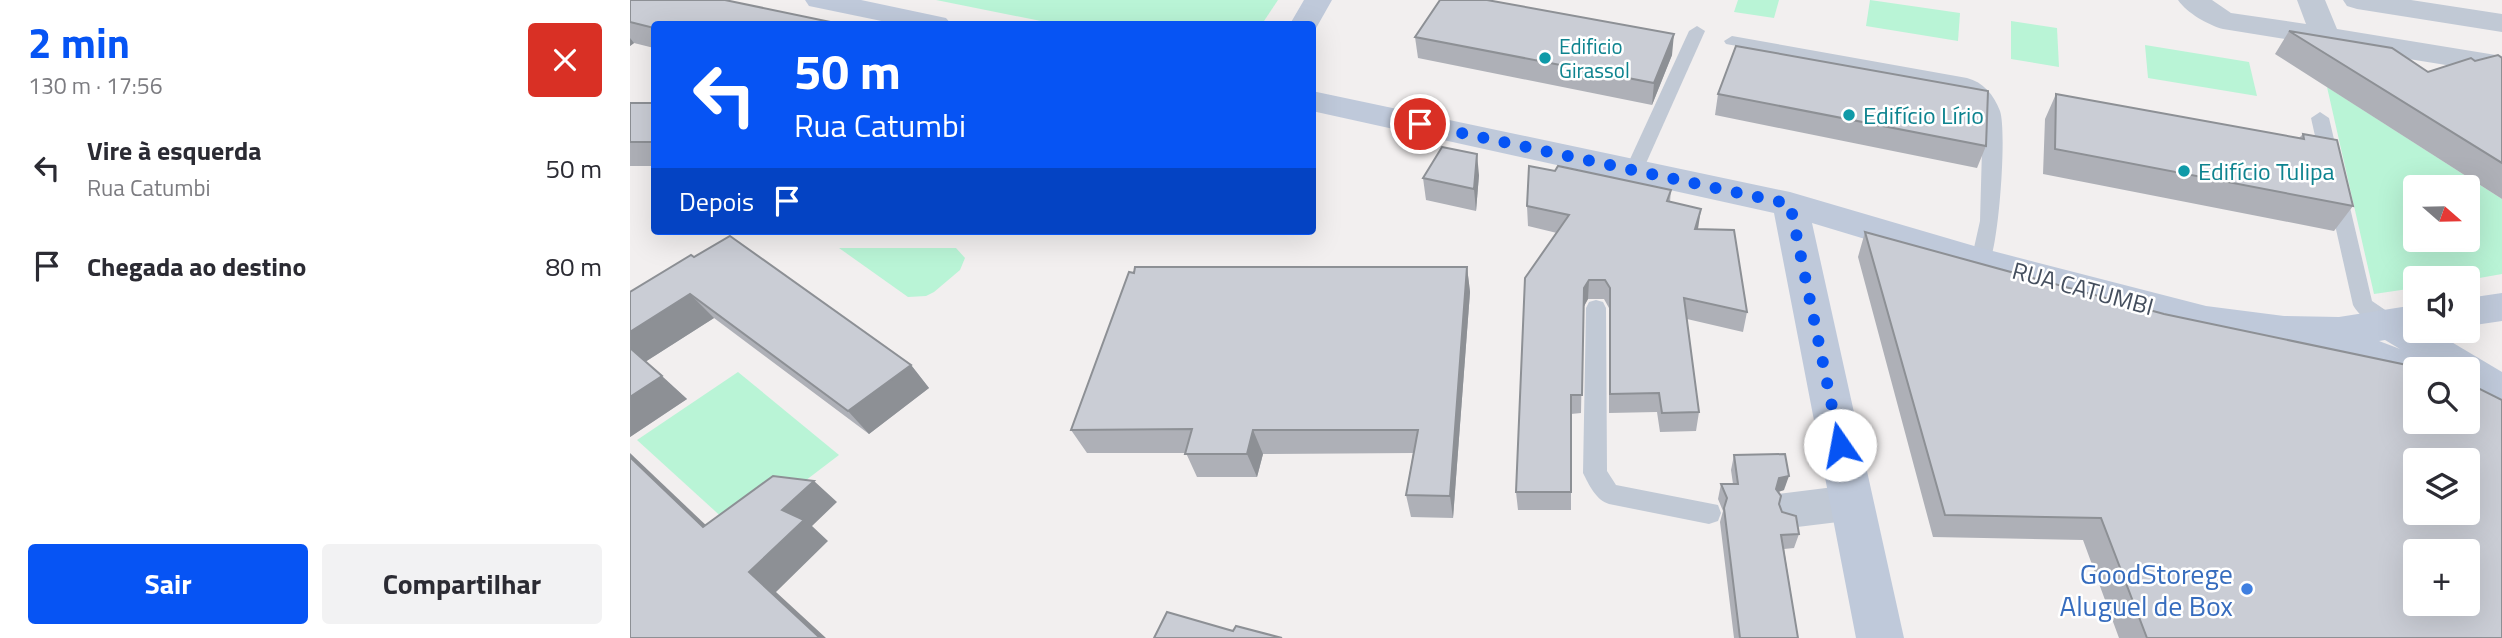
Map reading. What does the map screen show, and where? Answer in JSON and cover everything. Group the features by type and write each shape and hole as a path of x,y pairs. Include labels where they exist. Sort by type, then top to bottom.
{"main road":[{"path":"819,0 921,21"},
{"path":"1307,21 1318,0"},
{"name":"RUA CATUMBI","path":"1316,102 1790,204 1980,261 2206,321 2284,331 2339,332 2403,322"},
{"path":"1790,204 1880,638"},
{"path":"1803,268 1812,257 1821,234 1850,220"},
{"path":"2480,310 2502,307"},
{"name":"RUA CATUMBI","path":"2320,331 2403,368"},
{"path":"2431,343 2449,357"},
{"path":"2480,378 2502,391"},
{"path":"2480,400 2502,408"}],"street":[{"path":"2192,0 2223,20 2502,65"},
{"path":"2311,0 2325,36"},
{"path":"2357,0 2502,23"},
{"path":"2386,5 2405,49"}],"lane":[{"path":"1634,170 1697,32"},
{"path":"1732,41 1967,83 1982,93 1992,113 1990,221 1980,261"},
{"path":"2320,118 2363,305 2403,322"},
{"path":"1596,308 1595,473 1600,484 1609,494 1705,511"},
{"path":"1788,509 1852,503"}],"green space":[{"path":"936,0 1278,0 1264,21 1041,21"},
{"path":"1738,0 1779,0 1774,18 1734,12"},
{"path":"1870,0 1960,13 1958,41 1866,26"},
{"path":"2011,21 2057,28 2059,67 2011,59"},
{"path":"2145,45 2249,62 2257,96 2148,78"},
{"path":"2327,87 2464,175 2403,175 2403,252 2480,252 2480,185 2502,199 2502,274 2480,278 2480,266 2403,266 2403,290 2374,294"},
{"path":"839,248 956,248 965,258 960,270 934,292 926,296 908,297"},
{"path":"738,372 839,455 738,532 637,440"}],"building":[{"path":"630,0 725,0 826,21 651,21 651,27 630,22"},
{"path":"1440,0 1487,0 1674,34 1654,83 1415,37"},
{"path":"2289,31 2392,48 2428,72 2471,58 2475,61 2498,55 2502,58 2502,163"},
{"path":"1736,46 1988,91 1986,146 1718,94"},
{"path":"2056,94 2304,139 2303,134 2337,140 2353,206 2055,149"},
{"path":"630,103 651,103 651,142 630,142"},
{"path":"1442,147 1477,154 1474,189 1423,178"},
{"path":"1529,166 1555,171 1558,166 1671,190 1667,201 1701,209 1695,229 1734,230 1747,312 1684,298 1699,412 1662,413 1659,393 1610,394 1610,288 1605,280 1589,280 1584,288 1582,395 1571,395 1571,492 1516,492 1525,278 1569,215 1527,206"},
{"path":"1865,232 2164,314 2403,364 2403,434 2480,434 2480,389 2502,400 2502,638 2147,638 2101,518 1945,515"},
{"path":"730,236 911,365 848,411 690,294 630,332 630,292 691,255 694,257"},
{"path":"1135,267 1467,267 1450,496 1406,495 1418,430 1253,430 1247,454 1185,454 1192,429 1071,430 1129,272 1134,273"},
{"path":"630,348 662,376 630,397"},
{"path":"1785,454 1789,476 1779,478 1776,489 1781,496 1779,504 1782,512 1796,516 1799,534 1781,535 1798,638 1740,638 1724,508 1727,498 1721,484 1738,484 1734,455"},
{"path":"630,457 703,527 773,476 814,481 782,510 804,520 749,572 820,638 630,638"},
{"path":"1167,612 1233,631 1236,626 1282,638 1154,638"}],"place":[{"name":"Edificio Girassol","path":"1545,58"},
{"name":"Edifício Lírio","path":"1849,115"},
{"name":"Edifício Tulipa","path":"2184,171"},
{"name":"GoodStorege Aluguel de Box","path":"2247,589"}],"route":[{"path":"1420,124 1790,204 1840,445"}]}
